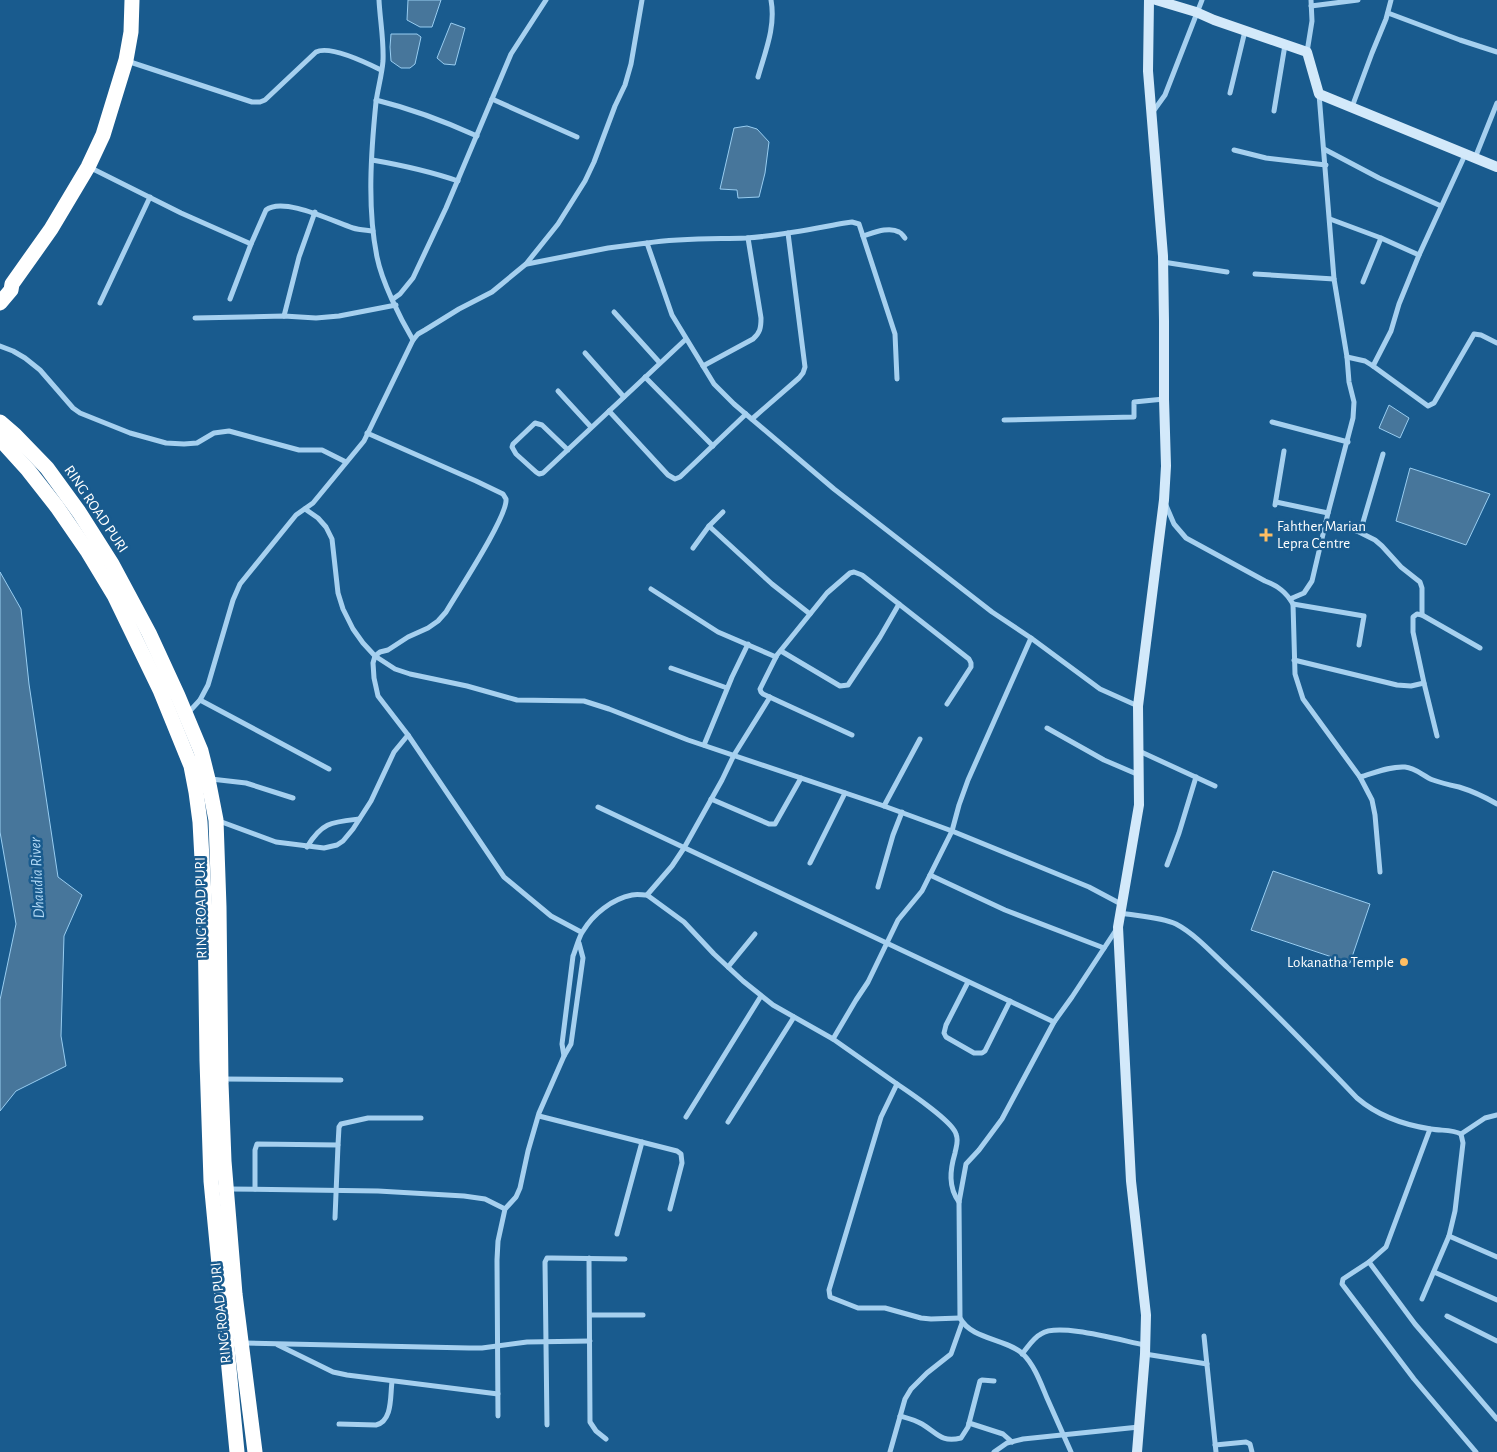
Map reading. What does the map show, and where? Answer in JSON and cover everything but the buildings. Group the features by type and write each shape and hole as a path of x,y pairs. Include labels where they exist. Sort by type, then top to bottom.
{"highway":[{"path":"0,303 11,290 6,288 51,229 88,167 103,135 126,60 131,32 132,0"},
{"name":"RING ROAD PURI","path":"0,422 47,468 79,512 112,564 149,633 186,715 201,751 208,779 216,820 221,1079 226,1189 241,1343 255,1452"},
{"name":"RING ROAD PURI","path":"0,439 28,470 57,507 88,552 114,595 160,690 190,766 200,822 205,915 211,1181 238,1452"}],"street":[{"path":"379,0 383,53 376,100 372,160 373,231 380,270 404,326 413,340"},
{"path":"393,299 400,294 413,278 458,181 511,54 546,0"},
{"path":"186,715 200,700 208,685 233,600 240,584 296,515 313,503 364,441 413,340 418,334 458,309 492,292 526,264 558,224 585,181 625,85 631,64 642,0"},
{"path":"758,77 773,19 771,0"},
{"path":"1137,1452 1146,1315 1131,1181 1118,927 1139,805 1138,706 1164,500 1166,466 1163,262 1148,71 1149,0"},
{"path":"1156,0 1196,12 1306,52"},
{"path":"1152,114 1165,94 1202,0"},
{"path":"1290,598 1304,593 1312,581 1325,524 1348,442 1354,402 1349,382 1347,356 1334,279 1319,94 1306,52 1311,30 1311,3 1358,0"},
{"path":"1352,107 1388,13 1391,0"},
{"path":"1388,13 1497,52"},
{"path":"1230,94 1245,30"},
{"path":"1274,111 1285,44"},
{"path":"126,60 252,102 266,100 321,49 361,61 381,70"},
{"path":"1319,94 1497,167"},
{"path":"492,99 577,137"},
{"path":"376,100 420,112 477,136"},
{"path":"1373,366 1391,331 1399,304 1419,254 1441,206 1470,157 1497,103"},
{"path":"1324,149 1379,178 1441,206"},
{"path":"1234,150 1272,159 1326,165"},
{"path":"372,160 424,170 458,181"},
{"path":"88,167 251,244"},
{"path":"100,303 150,197"},
{"path":"230,299 251,244 266,210 271,206 315,212 349,226 373,231"},
{"path":"284,316 299,257 315,212"},
{"path":"1330,218 1419,254"},
{"path":"526,264 608,248 674,239 748,238 852,222 859,224 896,334 897,379"},
{"path":"863,236 889,230 898,231 905,238"},
{"path":"752,419 799,378 805,367 788,233"},
{"path":"703,366 759,334 761,318 748,238"},
{"path":"1363,282 1381,238"},
{"path":"647,243 672,315 714,384 746,414 834,489 992,612 1100,689 1138,706"},
{"path":"1163,262 1227,272"},
{"path":"1255,274 1334,279"},
{"path":"195,318 332,317 396,305"},
{"path":"614,312 660,363"},
{"path":"1347,356 1373,366 1425,405 1431,406 1474,334 1481,334 1497,344"},
{"path":"568,450 542,424 536,422 512,447 516,454 539,474 543,473 547,470 686,339"},
{"path":"0,346 25,358 40,370 73,408 80,413 130,433 166,443 184,444 197,443 214,433 229,430 299,450 322,450 346,462"},
{"path":"585,353 624,397"},
{"path":"645,378 713,446"},
{"path":"558,391 591,428"},
{"path":"1004,420 1134,417 1134,402 1164,399"},
{"path":"609,411 671,478 675,479 680,477 746,414"},
{"path":"1272,422 1348,442"},
{"path":"368,433 476,481 503,494 506,499 507,503 492,536 446,612 428,628 375,656 373,663 374,678 378,696 408,735 504,877 551,916 581,932"},
{"path":"1284,451 1276,504 1328,513"},
{"path":"1357,531 1363,525 1383,454"},
{"path":"1164,500 1174,524 1186,538 1265,581 1278,586 1290,598 1293,604 1295,674 1303,699 1360,777 1372,800 1380,872"},
{"path":"305,509 318,518 326,527 332,539 338,593 342,609 363,643 387,665 403,672 467,686 517,700 584,701 610,709 704,745 902,812 1089,887 1121,909 1174,923 1182,927 1206,947 1266,1003 1357,1098 1370,1109 1400,1122 1461,1134"},
{"path":"692,548 723,512"},
{"path":"1325,524 1357,531 1375,540 1382,546 1401,567 1420,582 1422,588 1422,615"},
{"path":"709,526 772,584 810,614"},
{"path":"852,735 770,697 761,692 760,689 776,657 827,593 850,573 854,572 862,575 969,659 970,667 947,704"},
{"path":"651,589 712,629 776,657"},
{"path":"781,651 840,686 848,685 880,637 899,604"},
{"path":"1293,604 1364,616 1359,645"},
{"path":"1437,736 1412,624 1413,617 1417,614 1422,615 1480,648"},
{"path":"833,1039 868,982 898,920 922,892 952,831 968,780 1031,638"},
{"path":"704,745 748,644"},
{"path":"1294,660 1397,685 1411,686 1424,683"},
{"path":"671,668 728,688"},
{"path":"647,895 672,866 684,848 734,755 770,697"},
{"path":"200,700 329,769"},
{"path":"1047,728 1104,760 1139,775"},
{"path":"216,820 267,839 307,847 324,848 337,845 348,835 371,801 394,752 408,735"},
{"path":"884,806 920,739"},
{"path":"1138,751 1215,786"},
{"path":"1360,777 1405,767 1443,784 1460,787 1497,804"},
{"path":"1167,865 1196,777"},
{"path":"711,799 772,825 778,821 801,778"},
{"path":"208,779 246,783 293,798"},
{"path":"810,863 845,793"},
{"path":"598,807 1054,1022"},
{"path":"878,887 893,835 902,812"},
{"path":"307,847 314,835 324,826 333,822 359,819"},
{"path":"930,875 1005,910 1104,948"},
{"path":"564,1056 562,1044 573,956 579,943 581,932 604,907 633,894 647,895 684,922 743,982 773,1005 833,1039 912,1094 955,1131 958,1141 953,1160 951,1183 954,1196 959,1202"},
{"path":"890,1452 905,1398 927,1373 952,1354 961,1320 959,1202 966,1164 1002,1119 1054,1022 1118,927"},
{"path":"728,967 755,934"},
{"path":"498,1416 498,1241 505,1209 516,1197 520,1188 538,1116 571,1044 583,958 579,943"},
{"path":"968,982 946,1025 944,1033 946,1037 974,1053 982,1053 984,1051 1010,1002"},
{"path":"686,1117 762,996"},
{"path":"728,1122 794,1017"},
{"path":"221,1079 341,1080"},
{"path":"897,1084 881,1117 829,1294 832,1299 854,1308 885,1308 921,1318 961,1320 973,1331 1012,1347 1022,1354 1038,1376 1071,1452"},
{"path":"1461,1134 1485,1118 1497,1115"},
{"path":"538,1116 677,1151 681,1154 682,1163 670,1209"},
{"path":"335,1218 338,1145 341,1124 368,1118 421,1118"},
{"path":"1430,1129 1386,1246 1369,1262 1342,1282 1343,1287 1414,1379 1476,1452"},
{"path":"1422,1299 1449,1236 1455,1211 1464,1143 1461,1134"},
{"path":"617,1234 642,1142"},
{"path":"255,1189 255,1150 257,1144 338,1145"},
{"path":"226,1189 422,1193 464,1196 485,1200 505,1209"},
{"path":"1449,1236 1497,1257"},
{"path":"547,1425 545,1262 547,1258 625,1259"},
{"path":"589,1258 590,1422 596,1431 606,1439"},
{"path":"1369,1262 1415,1324 1497,1420"},
{"path":"1434,1272 1497,1300"},
{"path":"590,1315 643,1314"},
{"path":"1447,1316 1497,1341"},
{"path":"1022,1354 1041,1333 1054,1330 1079,1331 1145,1350 1207,1364"},
{"path":"1204,1336 1216,1452"},
{"path":"241,1343 469,1348 514,1343 590,1341"},
{"path":"276,1344 333,1372 392,1382 498,1394"},
{"path":"900,1416 921,1423 938,1436 950,1439 961,1438 969,1423 980,1381 994,1381"},
{"path":"339,1424 381,1424 386,1420 388,1413 392,1382"},
{"path":"969,1423 1003,1434 1012,1442"},
{"path":"994,1452 1007,1443 1012,1442 1139,1427"},
{"path":"1215,1445 1246,1442 1250,1444 1252,1452"}],"water":[{"path":"408,0 441,0 432,27 420,27 407,20"},
{"path":"451,23 465,28 455,65 444,64 437,58"},
{"path":"391,34 417,34 421,37 415,64 410,68 401,68 391,61"},
{"path":"747,126 757,129 769,142 765,173 759,197 738,198 737,190 720,189 734,128"},
{"path":"1389,405 1409,418 1400,438 1379,428"},
{"path":"1410,468 1490,494 1466,545 1396,521"},
{"name":"Dhaudia River","path":"0,572 21,609 29,684 58,877 82,895 64,936 61,1036 66,1066 16,1091 0,1111 0,1000 16,924 0,832"},
{"path":"1273,871 1370,904 1350,963 1251,930"}],"place":[{"name":"Fahther Marian Lepra Centre","path":"1266,535"},
{"name":"Lokanatha Temple","path":"1404,962"}]}
